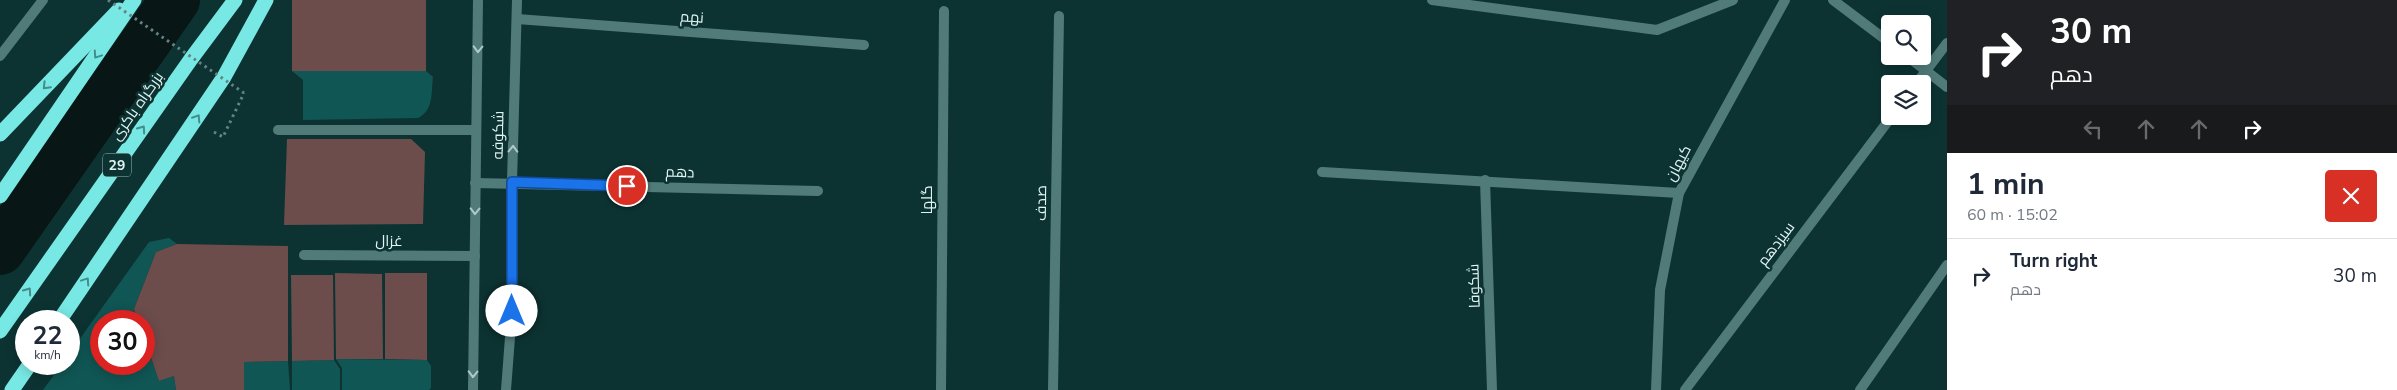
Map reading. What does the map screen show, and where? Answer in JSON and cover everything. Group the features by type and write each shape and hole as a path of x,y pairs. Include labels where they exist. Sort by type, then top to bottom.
{"highway":[{"path":"0,134 128,0"},
{"path":"0,196 134,0"},
{"name":"بزرگراه باکری","path":"0,331 191,59 235,0"},
{"path":"66,310 224,77 266,0"},
{"path":"12,390 22,375"}],"street":[{"path":"0,56 44,0"},
{"path":"473,390 478,0"},
{"name":"شکوفه","path":"506,390 512,311 512,182 517,0"},
{"path":"1432,0 1657,30 1732,0"},
{"name":"کیهان","path":"1656,390 1660,290 1679,193 1785,0"},
{"path":"1833,0 1881,36"},
{"name":"گلها","path":"941,390 944,11"},
{"name":"صدف","path":"1053,390 1058,16"},
{"name":"نهم","path":"517,19 864,45"},
{"path":"1923,75 1947,43"},
{"path":"1918,65 1947,87"},
{"name":"سیزدهم","path":"1685,390 1885,125"},
{"path":"278,130 476,130"},
{"path":"1322,172 1485,180 1679,193"},
{"name":"شکوفا","path":"1485,180 1492,390"},
{"name":"دهم","path":"476,183 512,182 818,191"},
{"name":"غزال","path":"304,255 475,256"},
{"path":"1860,390 1947,265"}],"path":[{"path":"108,0 244,93 223,137"}],"shaded area":[{"path":"292,71 426,71 433,77 431,100 427,110 418,118 303,120 303,80"},
{"path":"169,238 177,244 156,252 134,310 100,310 149,242"},
{"path":"90,325 90,375 155,375 155,369 159,381 174,376 176,390 43,390 54,375 80,375 80,339"},
{"path":"336,359 427,360 431,366 431,388 429,390 342,390 342,368"},
{"path":"334,360 340,369 340,390 292,390 292,361"},
{"path":"288,361 290,390 244,390 244,362"}],"building":[{"path":"292,0 426,0 426,71 292,71"},
{"path":"287,139 411,139 425,152 423,224 284,225"},
{"path":"177,244 288,246 288,361 244,362 244,390 176,390 174,376 159,381 155,369 155,310 134,309 156,252"},
{"path":"335,273 382,274 383,359 336,359"},
{"path":"385,273 427,273 427,360 385,359"},
{"path":"291,275 333,275 334,360 292,361"}],"waterway":[{"path":"0,250 175,0"}],"route":[{"path":"512,311 512,182 627,186"}]}
